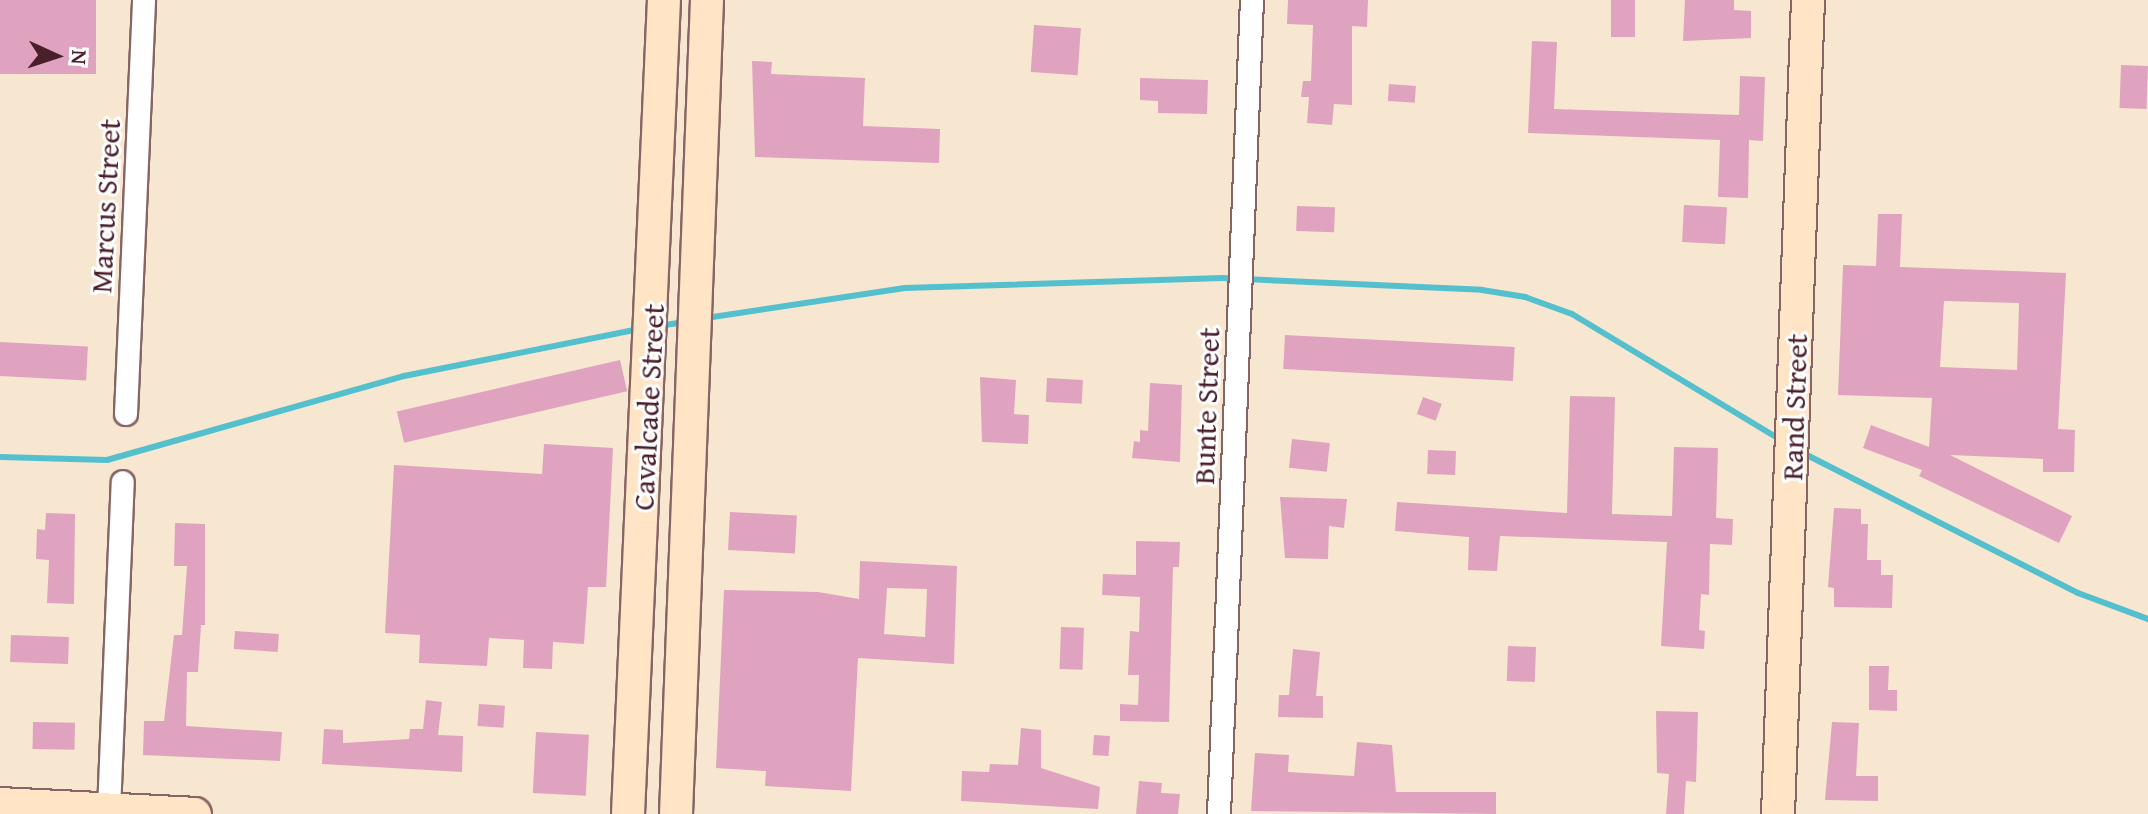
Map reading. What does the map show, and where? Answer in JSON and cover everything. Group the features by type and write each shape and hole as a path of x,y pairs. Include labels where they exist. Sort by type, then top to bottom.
{"main road":[{"name":"Cavalcade Street","path":"628,814 653,308 664,0"},
{"name":"Cavalcade Street","path":"676,814 707,0"},
{"name":"Rand Street","path":"1778,814 1808,0"},
{"path":"659,125 703,126"},
{"path":"645,471 690,471"},
{"path":"0,804 195,814"}],"street":[{"name":"Marcus Street","path":"126,414 144,0"},
{"name":"Bunte Street","path":"1219,814 1252,0"},
{"path":"109,810 123,482"}],"building":[{"path":"0,0 96,0 96,74 0,74"},
{"path":"1288,0 1368,0 1367,27 1352,26 1352,105 1334,104 1332,125 1307,123 1309,97 1301,97 1303,81 1311,81 1313,25 1287,24"},
{"path":"1611,0 1635,0 1635,37 1611,37"},
{"path":"1685,0 1734,0 1734,10 1751,11 1751,38 1683,41"},
{"path":"1034,25 1081,28 1078,75 1031,72"},
{"path":"1532,41 1557,42 1554,109 1739,115 1740,76 1765,77 1763,141 1749,140 1748,198 1718,197 1720,140 1528,133"},
{"path":"752,61 772,62 771,74 865,78 863,126 940,129 939,163 755,157"},
{"path":"2121,65 2148,66 2146,109 2119,108"},
{"path":"1140,78 1208,80 1207,114 1158,113 1158,101 1140,100"},
{"path":"1389,84 1416,86 1415,103 1388,101"},
{"path":"1684,205 1727,207 1725,244 1682,242"},
{"path":"1297,206 1335,207 1334,232 1296,231"},
{"path":"1878,214 1902,214 1900,267 2066,273 2058,429 2075,430 2074,472 2043,472 2043,459 1950,455 2072,516 2059,543 1919,476 1922,470 1863,448 1871,425 1929,447 1932,398 1838,395 1843,265 1876,266","holes":["1944,301 2019,303 2017,370 1940,367"]},
{"path":"1285,335 1515,347 1513,381 1283,369"},
{"path":"0,342 88,347 86,381 0,376"},
{"path":"620,360 627,391 404,443 397,412"},
{"path":"980,377 1016,380 1014,414 1029,415 1028,444 982,442"},
{"path":"1047,378 1083,380 1082,404 1046,402"},
{"path":"1150,383 1182,385 1180,462 1132,458 1134,441 1140,442 1140,430 1148,431"},
{"path":"1570,396 1615,397 1612,514 1672,516 1674,447 1718,448 1716,518 1733,519 1732,545 1710,544 1709,595 1701,594 1699,630 1705,631 1704,649 1661,646 1667,542 1500,536 1497,571 1468,570 1469,537 1395,531 1397,502 1567,513"},
{"path":"1423,397 1442,404 1436,421 1417,414"},
{"path":"1292,439 1330,443 1327,472 1289,468"},
{"path":"544,444 613,448 606,587 588,587 584,644 553,642 552,669 523,668 524,640 489,638 487,666 419,663 420,635 385,633 394,465 542,474"},
{"path":"1428,450 1456,451 1455,475 1427,474"},
{"path":"1280,497 1347,499 1344,528 1329,526 1328,559 1285,558"},
{"path":"1834,508 1861,509 1861,524 1868,524 1867,560 1881,560 1881,575 1893,575 1892,608 1834,607 1834,588 1828,587"},
{"path":"730,512 797,516 795,553 728,550"},
{"path":"46,513 75,514 74,604 47,603 49,560 36,559 37,529 45,530"},
{"path":"175,523 205,524 205,625 201,625 198,672 187,672 186,726 282,732 280,761 143,755 144,721 164,721 174,635 182,635 187,566 174,566"},
{"path":"1136,541 1180,542 1179,567 1173,567 1169,722 1120,721 1120,704 1138,705 1139,675 1128,675 1130,631 1139,632 1140,597 1102,595 1103,574 1136,575"},
{"path":"860,561 957,566 954,664 858,658 851,791 765,786 766,771 716,768 724,590 818,592 859,599","holes":["887,588 927,589 925,637 884,634"]},
{"path":"1061,627 1084,628 1083,670 1060,669"},
{"path":"235,631 279,634 278,652 234,649"},
{"path":"11,635 69,637 68,664 10,662"},
{"path":"1508,646 1536,647 1535,682 1507,681"},
{"path":"1293,649 1320,652 1316,696 1323,696 1323,718 1278,717 1279,695 1289,695"},
{"path":"1869,666 1889,666 1888,690 1897,690 1897,711 1869,710"},
{"path":"426,700 442,702 438,735 463,736 462,772 322,764 324,729 343,730 343,743 409,739 410,729 423,729"},
{"path":"479,704 505,706 503,728 477,726"},
{"path":"1656,711 1698,712 1696,782 1686,781 1684,814 1666,814 1669,774 1657,773"},
{"path":"33,722 75,723 75,750 33,749"},
{"path":"1832,722 1859,723 1856,776 1878,776 1878,801 1825,800"},
{"path":"1021,728 1041,730 1041,768 1100,787 1098,809 961,801 962,771 989,772 990,764 1018,765"},
{"path":"536,732 589,735 586,796 533,793"},
{"path":"1094,735 1110,736 1109,756 1093,755"},
{"path":"1357,742 1392,745 1396,792 1496,792 1496,814 1251,811 1255,753 1289,755 1288,772 1354,776"},
{"path":"1139,781 1162,783 1161,793 1180,794 1178,814 1136,814"}],"waterway":[{"path":"706,318 905,288 1222,278 1482,290 1525,297 1572,314 1781,440"},
{"path":"659,326 683,322"},
{"path":"0,457 107,460 404,376 640,329"},
{"path":"1801,452 2078,593 2148,619"}]}
